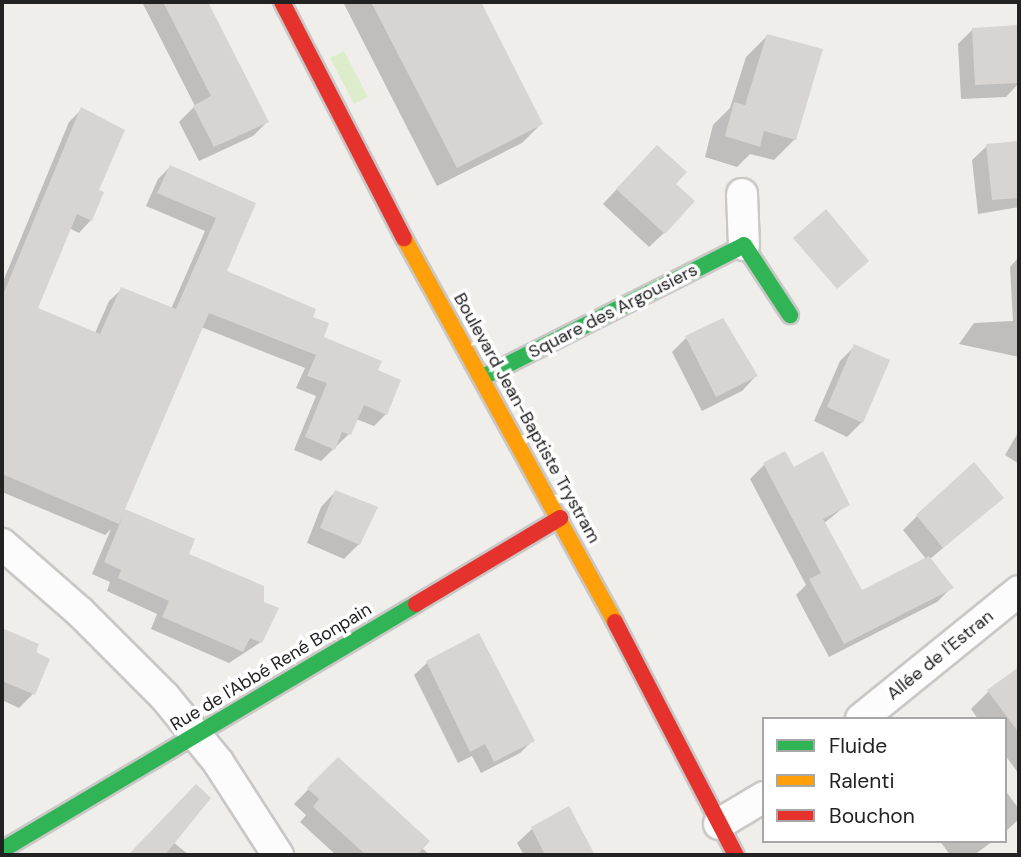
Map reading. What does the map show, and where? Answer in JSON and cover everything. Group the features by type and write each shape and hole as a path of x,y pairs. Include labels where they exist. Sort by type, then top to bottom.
{"street":[{"name":"Boulevard Jean-Baptiste Trystram","path":"282,2 403,236 560,517 736,855"},
{"path":"742,194 744,245 790,315"},
{"name":"Square des Argousiers","path":"483,377 744,245"},
{"name":"Rue de l'Abbé René Bonpain","path":"2,850 560,517"},
{"path":"2,544 98,629 198,734 278,855"},
{"name":"Allée de l'Estran","path":"863,717 1019,591"},
{"path":"719,824 762,798"}],"green space":[{"path":"344,51 368,97 354,104 330,58"}],"building":[{"path":"163,2 208,2 269,122 214,147 193,106 211,96"},
{"path":"371,2 481,2 543,124 457,168"},
{"path":"1018,25 1019,83 975,85 972,28"},
{"path":"767,34 823,49 796,140 764,131 760,147 725,136 734,102 745,105"},
{"path":"81,107 125,130 99,190 104,192 92,221 77,214 38,308 100,334 121,287 176,309 216,218 157,193 170,165 256,203 227,271 316,309 313,317 329,323 324,337 382,361 378,370 401,380 387,415 364,405 351,435 342,432 335,450 305,437 327,383 307,376 316,355 209,313 125,509 195,539 189,554 264,586 264,602 279,608 262,643 250,638 243,652 162,617 169,601 118,578 121,570 104,562 124,513 119,524 2,474 2,297"},
{"path":"1019,141 1019,198 992,200 986,144"},
{"path":"657,145 687,172 676,184 695,201 665,234 616,189"},
{"path":"826,209 869,261 837,289 793,238"},
{"path":"723,318 758,376 716,397 685,336"},
{"path":"854,344 890,360 863,423 827,407"},
{"path":"785,451 794,467 823,451 850,505 823,519 862,590 929,556 954,588 844,644 809,579 821,573 763,463"},
{"path":"974,462 1004,498 943,548 916,515"},
{"path":"335,490 378,507 360,545 320,528"},
{"path":"2,628 39,644 36,652 50,659 35,695 2,681"},
{"path":"479,633 535,741 494,762 485,744 470,752 426,661"},
{"path":"1019,667 1019,733 987,690"},
{"path":"338,757 430,841 417,855 366,855 313,807 319,799 307,788"},
{"path":"196,784 211,798 165,855 128,855"},
{"path":"569,806 595,855 545,855 531,827"}],"traffic: fast":[{"path":"483,377 744,245 790,315"},
{"path":"2,850 416,604"}],"traffic: slow":[{"path":"404,238 615,622"}],"traffic: jam":[{"path":"282,2 404,238"},
{"path":"416,604 560,518"},
{"path":"615,622 736,855"}]}
